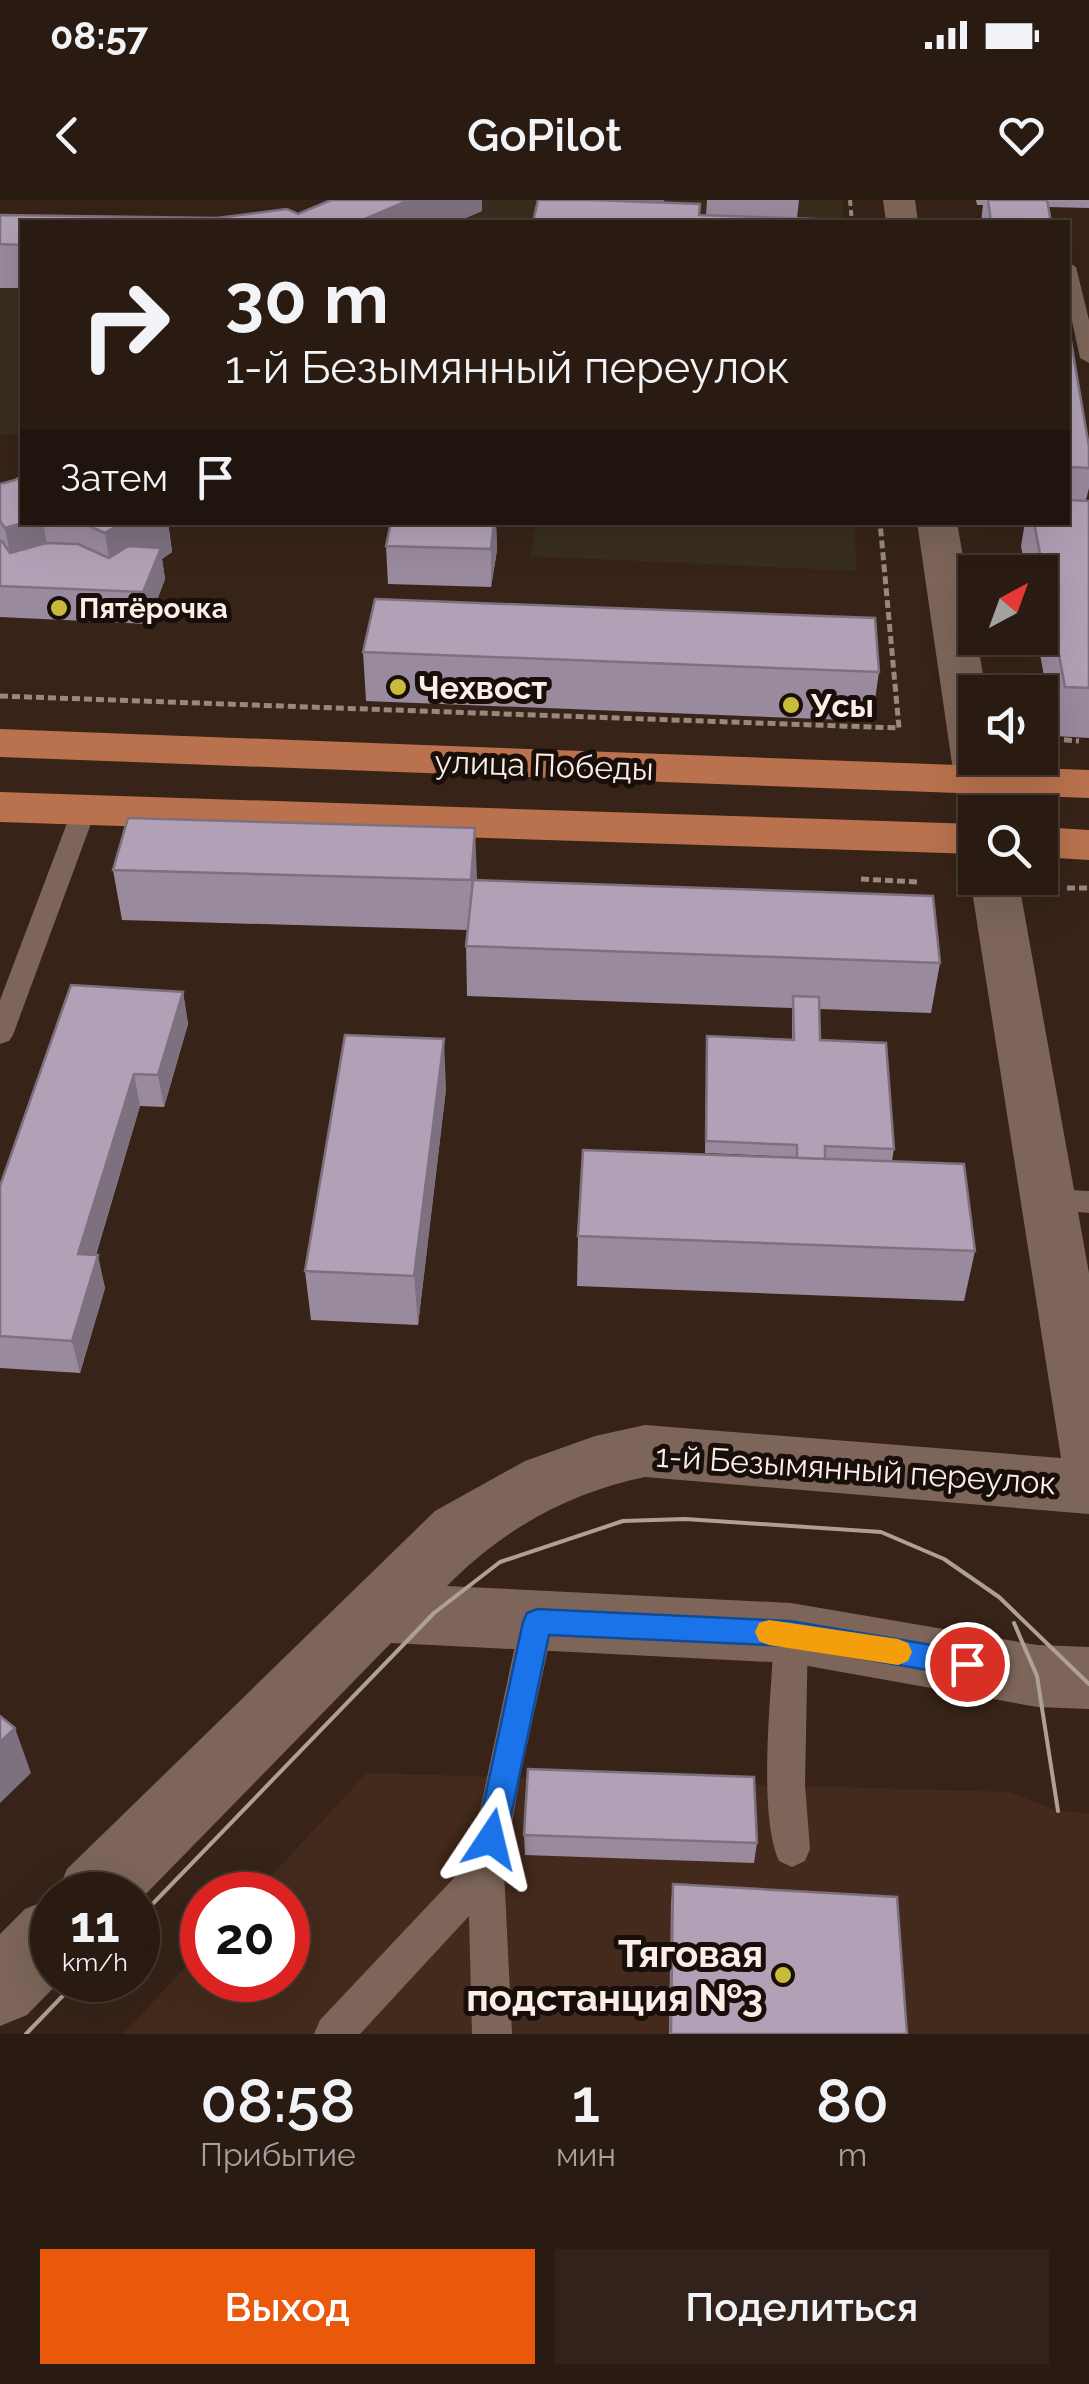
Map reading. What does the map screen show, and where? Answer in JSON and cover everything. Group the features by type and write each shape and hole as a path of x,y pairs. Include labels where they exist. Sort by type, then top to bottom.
{"main road":[{"name":"улица Победы","path":"0,743 958,796"},
{"name":"улица Победы","path":"997,795 1089,784"},
{"name":"улица Победы","path":"0,807 958,839"},
{"path":"1058,843 1089,845"}],"street":[{"path":"937,525 980,795"},
{"name":"1-й Безымянный переулок","path":"998,895 1068,1201 1089,1451"},
{"name":"1-й Безымянный переулок","path":"115,1872 458,1531 508,1497 599,1458 645,1451 1089,1487"},
{"path":"376,1612 790,1633 1037,1676 1089,1678"},
{"path":"0,1988 30,1957"}],"lane":[{"path":"1070,275 1088,346"},
{"path":"0,1035 84,810"},
{"path":"492,2034 486,1870 502,1777 537,1622"},
{"path":"790,1633 787,1785 792,1849"},
{"path":"334,2034 486,1870"}],"path":[{"path":"0,696 899,728 880,525"},
{"path":"1058,739 1089,742"}],"shaded area":[{"path":"369,200 842,200 843,220 320,220"},
{"path":"0,246 20,246 20,435 0,434"},
{"path":"536,525 855,525 856,571 530,556"},
{"path":"367,1773 1010,1792 1058,1811 1089,1813 1089,2034 123,2034 153,2002 160,2002 160,1994 180,1973 180,2002 310,2002 310,1872 274,1872"}],"building":[{"path":"331,200 409,200 363,220 20,220 20,245 0,244 0,215 217,218 287,209 298,214"},
{"path":"538,200 591,200 700,204 699,215 846,220 533,220"},
{"path":"988,200 1047,200 1051,220 991,220"},
{"path":"1070,336 1089,447 1089,468 1070,467"},
{"path":"20,477 20,524 5,528 0,521 0,484"},
{"path":"1070,500 1089,501 1089,688 1065,687 1058,650 1058,555 1040,555 1035,525 1070,525"},
{"path":"87,525 118,525 105,533"},
{"path":"390,525 494,525 491,549 386,546"},
{"path":"0,541 10,553 46,543 78,544 109,558 128,546 161,548 143,592 0,586"},
{"path":"375,599 875,618 879,672 363,652"},
{"path":"128,818 475,828 471,880 113,870"},
{"path":"473,880 933,896 940,963 466,946"},
{"path":"71,985 183,992 158,1075 134,1074 78,1254 98,1255 72,1341 0,1336 0,1186"},
{"path":"793,996 819,997 820,1040 886,1043 894,1149 825,1146 825,1159 797,1158 797,1145 706,1141 707,1036 794,1040"},
{"path":"345,1035 444,1039 414,1276 305,1271"},
{"path":"583,1150 964,1164 975,1251 578,1236"},
{"path":"0,1716 15,1728 0,1742"},
{"path":"528,1769 754,1777 757,1843 524,1835"},
{"name":"Тяговая подстанция №3","path":"673,1884 897,1897 907,2034 671,2034"}],"tram line":[{"path":"160,1896 434,1613 500,1562 623,1521 685,1519 881,1532 944,1559 999,1597 1089,1684"},
{"path":"1014,1623 1037,1676 1058,1811"},
{"path":"26,2034 57,2002"}],"slow traffic":[{"path":"769,1632 898,1652"}],"place":[{"name":"Пятёрочка","path":"59,608"},
{"name":"Чехвост","path":"398,687"},
{"name":"Усы","path":"791,705"},
{"name":"Тяговая подстанция №3","path":"783,1975"}],"route":[{"path":"491,1839 537,1622 790,1633 967,1664"}]}
